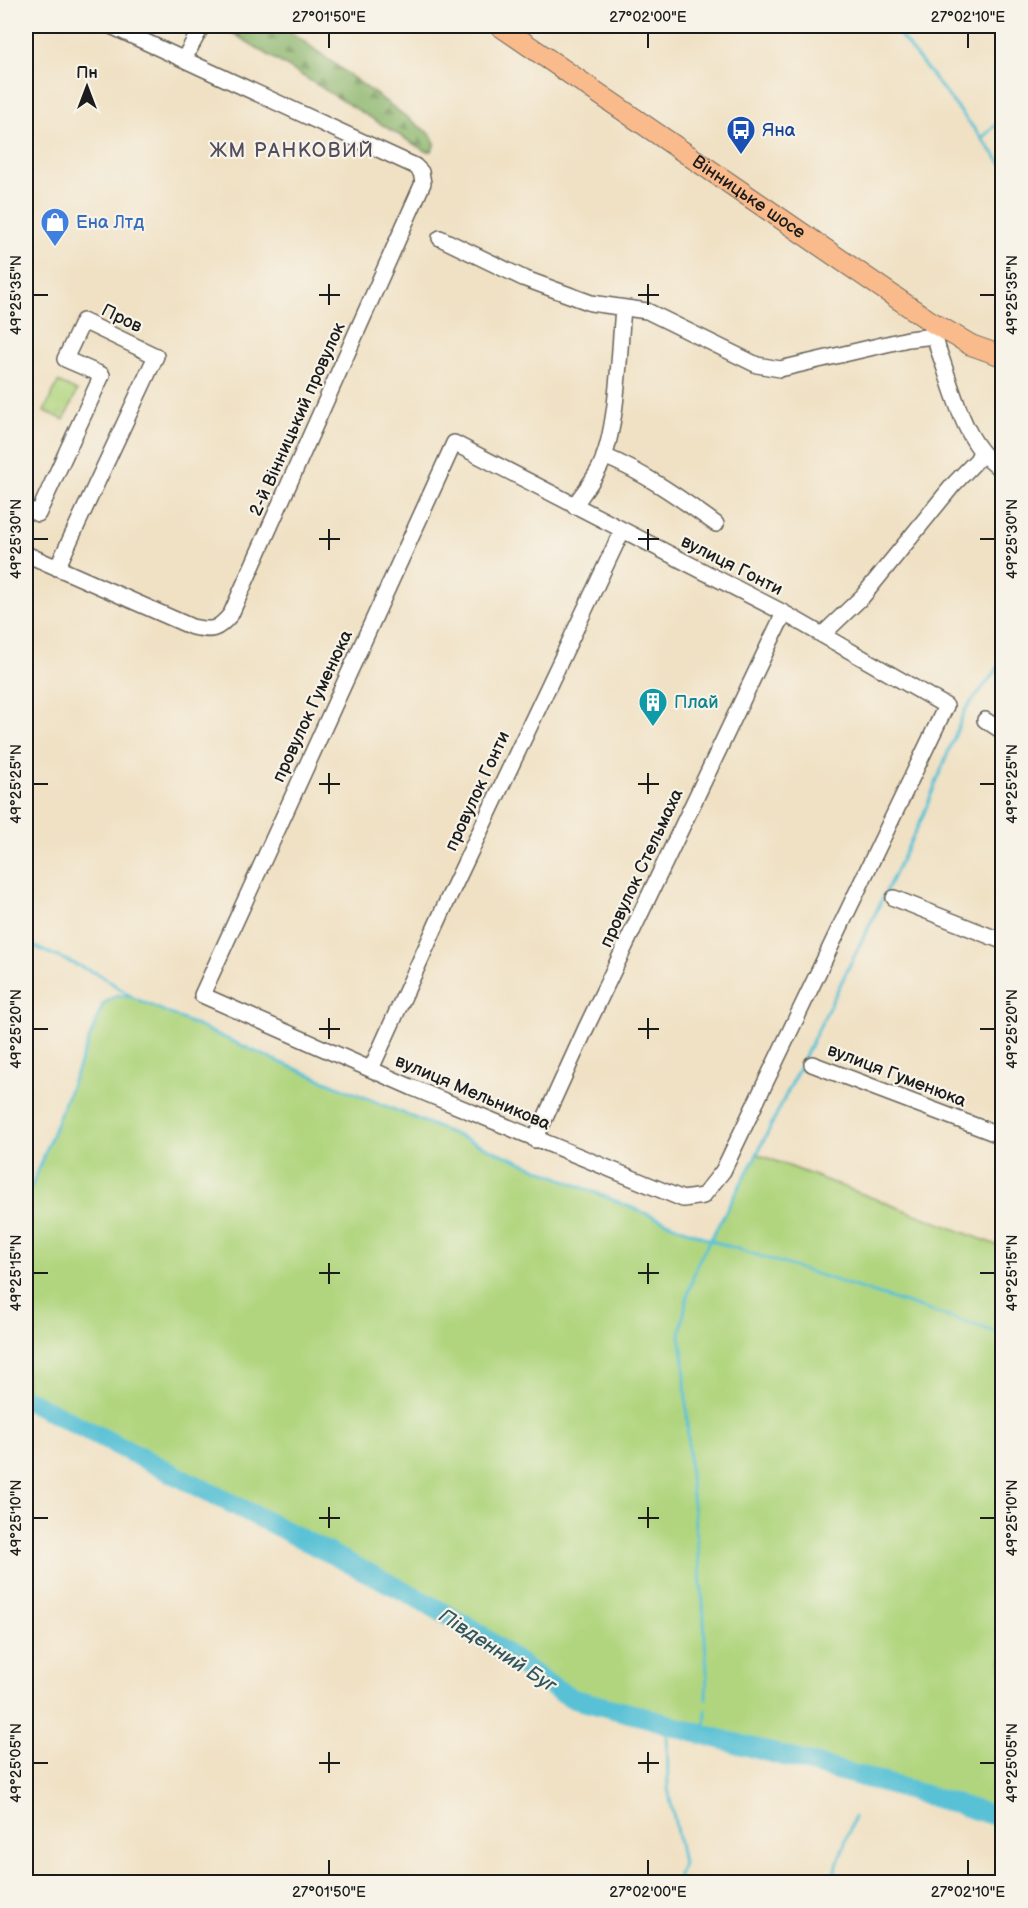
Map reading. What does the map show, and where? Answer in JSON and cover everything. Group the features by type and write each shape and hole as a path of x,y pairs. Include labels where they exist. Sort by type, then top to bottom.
{"main road":[{"name":"Вінницьке шосе","path":"500,26 938,332 1002,356"}],"street":[{"path":"111,26 184,59 202,26"},
{"name":"2-й Вінницький провулок","path":"26,554 192,627 209,630 221,626 231,614 423,183 421,172 415,166 184,59"},
{"path":"441,238 523,278 591,303 647,311 757,365 780,369 938,332 938,349 970,438 991,463 1002,470"},
{"path":"574,506 599,468 604,456 614,404 623,308"},
{"name":"Пров","path":"26,508 38,514 102,375 65,359 83,321 156,356 57,568"},
{"name":"провулок Гуменюка","path":"202,995 454,443 464,449"},
{"name":"вулиця Гонти","path":"464,449 784,613 946,705 723,1171"},
{"path":"822,634 863,596 953,485 977,460 981,452"},
{"path":"604,456 627,466 664,488 716,524"},
{"name":"провулок Гонти","path":"371,1069 622,531"},
{"name":"провулок Стельмаха","path":"535,1140 784,613"},
{"path":"985,720 1002,731"},
{"path":"894,898 1002,940"},
{"name":"вулиця Мельникова","path":"202,995 535,1140 683,1200 703,1196 723,1171"},
{"name":"вулиця Гуменюка","path":"812,1064 1002,1136"}],"green space":[{"path":"221,26 283,26 431,135 435,143 432,151 425,151"},
{"path":"58,382 77,391 64,420 44,411"},
{"path":"117,995 132,997 284,1064 710,1240 757,1154 1002,1247 1002,1818 886,1783 574,1699 546,1683 474,1630 410,1594 26,1399 26,1201 103,1004"}],"waterway":[{"path":"895,26 1002,164"},
{"path":"982,138 1002,119"},
{"path":"706,1699 703,1603 690,1476 684,1361 680,1335 687,1297 698,1262 757,1154 922,818 965,710 1002,663"},
{"path":"26,943 100,975 132,997 284,1064 710,1240 1002,1334"},
{"path":"26,1201 103,1004 117,995 130,997"},
{"name":"Південний Буг","path":"26,1399 410,1594 474,1630 546,1683 574,1699 886,1783 1002,1818"},
{"path":"705,1734 706,1710"},
{"path":"667,1724 668,1788 683,1863 677,1882"},
{"path":"831,1882 854,1817"}],"place":[{"name":"Яна","path":"741,156"},
{"name":"Ена Лтд","path":"55,248"},
{"name":"Плай","path":"653,728"}],"district":[{"name":"ЖМ РАНКОВИЙ","path":"292,150"}]}
